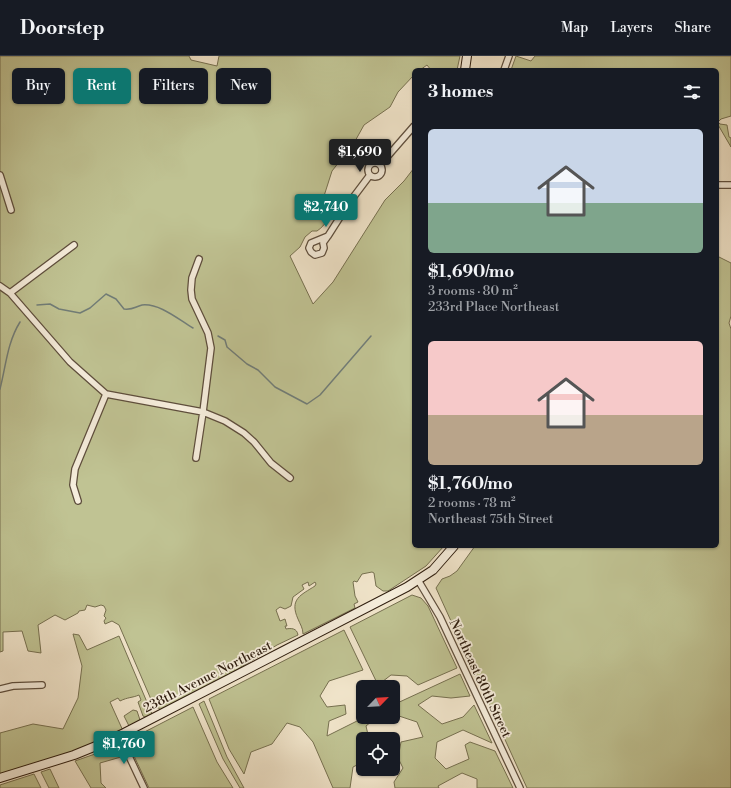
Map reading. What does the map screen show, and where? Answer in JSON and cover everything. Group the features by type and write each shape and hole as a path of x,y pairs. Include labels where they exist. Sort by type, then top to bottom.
{"street":[{"path":"465,68 467,56"},
{"path":"505,68 509,56"},
{"path":"380,165 412,128"},
{"path":"370,175 368,170 373,163 380,165"},
{"path":"370,175 376,177 380,176 382,171 380,165"},
{"path":"0,175 11,210"},
{"path":"328,236 349,203 370,175"},
{"path":"719,185 731,185"},
{"path":"10,293 74,245"},
{"path":"196,458 211,348 208,333 195,308 191,294 192,278 199,258"},
{"path":"0,286 10,293 70,362 106,394 203,412 225,421 244,433 254,442 271,464 290,478"},
{"path":"78,501 73,485 75,469 106,394"},
{"name":"238th Avenue Northeast","path":"0,778 74,755 119,735 401,590 427,575 439,565 452,548"},
{"name":"Northeast 80th Street","path":"418,580 440,617 520,788"},
{"path":"0,689 13,686 42,685"},
{"path":"119,735 144,788"}],"green space":[{"path":"0,56 189,56 191,60 217,66 219,56 460,56 457,68 429,68 427,65 423,68 412,68 412,77 398,92 390,107 364,125 354,143 332,171 324,196 334,206 329,217 320,229 317,231 312,231 305,237 300,247 290,256 313,304 333,282 385,200 412,171 412,548 442,548 426,566 388,591 383,591 376,586 374,573 362,574 357,582 353,582 355,596 358,602 354,604 355,608 303,634 296,612 296,602 301,595 316,584 315,582 309,586 308,582 302,585 304,589 293,597 291,606 285,609 280,607 276,610 280,621 285,619 287,626 285,626 286,629 295,630 298,635 277,645 194,696 161,713 159,708 156,708 153,704 119,625 112,621 105,624 104,621 106,618 104,616 106,610 104,606 101,605 95,607 87,605 85,610 79,611 65,620 55,615 38,625 41,653 28,651 22,631 3,632 3,651 0,652"},
{"path":"516,56 531,61 535,56 731,56 731,116 719,121 719,68 512,68"},
{"path":"719,123 727,125 729,137 731,138 731,147 719,126"},
{"path":"719,257 731,263 731,316 729,323 731,329 731,788 527,788 436,588 442,579 457,571 474,548 719,548"},
{"path":"412,595 421,598 428,606 457,668 418,685 407,676 391,675 384,680 376,680 350,627"},
{"path":"344,630 363,670 329,681 320,696 327,707 345,705 346,714 329,721 327,736 356,722 356,724 368,724 366,726 367,732 356,732 356,766 353,767 350,788 333,788 313,742 300,727 287,723 272,744 251,752 244,774 229,749 209,699"},
{"path":"73,634 79,635 87,650 119,636 152,714 145,717 143,716 138,702 141,700 139,695 120,701 118,698 110,702 124,733 0,778 0,733 33,724 63,729 78,698 82,666"},
{"path":"460,674 470,696 451,698 432,696 418,705 442,724 463,717 474,705 492,743 463,730 437,742 435,758 446,769 469,759 465,745 470,742 495,751 513,788 477,788 477,779 462,773 438,786 439,788 395,788 394,782 398,776 400,776 403,768 400,762 401,742 423,737 417,722 400,716 400,702"},
{"path":"204,701 227,757 244,788 240,788 223,759 199,704"},
{"path":"193,707 217,762 233,788 149,788 127,741"},
{"path":"133,710 137,711 140,720 129,726 124,716"},
{"path":"115,747 121,757 100,763 101,783 106,788 91,788 75,761"},
{"path":"50,769 59,788 49,788 41,772"},
{"path":"34,774 41,788 0,788 0,785"}],"waterway":[{"path":"37,305 50,304 59,309 80,313 90,308 106,294 116,299 124,309 132,309 142,305 149,305 162,309 193,328"},
{"path":"0,389 12,338 20,322"},
{"path":"218,336 225,340 227,347 247,364 258,370 275,387 307,404 320,395 371,336"}]}
